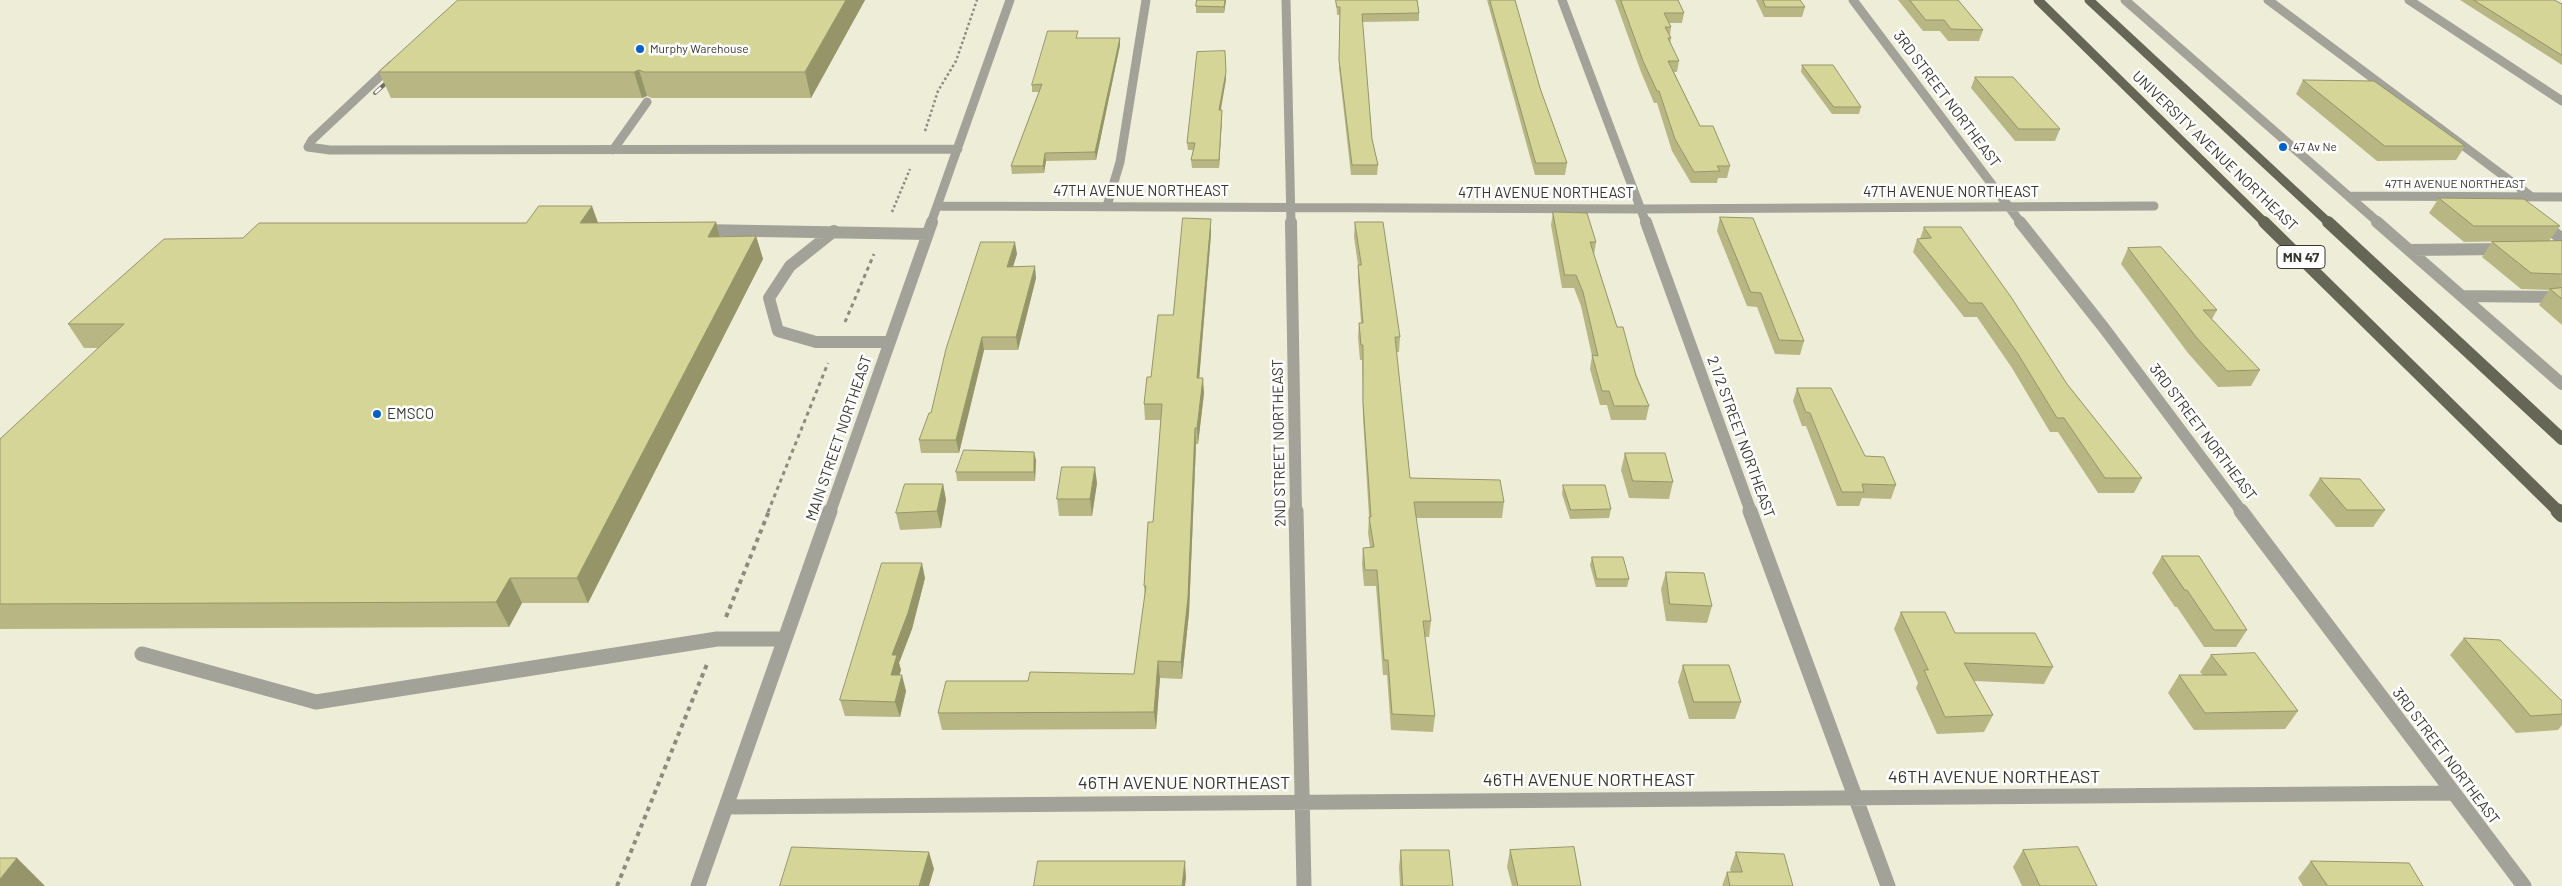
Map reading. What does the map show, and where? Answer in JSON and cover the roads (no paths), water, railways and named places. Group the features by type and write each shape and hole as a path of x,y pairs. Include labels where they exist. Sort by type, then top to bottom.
{"main road":[{"name":"UNIVERSITY AVENUE NORTHEAST","path":"2038,0 2562,515"},
{"name":"UNIVERSITY AVENUE NORTHEAST","path":"2089,0 2562,439"}],"street":[{"name":"MAIN STREET NORTHEAST","path":"698,886 1010,0"},
{"path":"1107,206 1120,162 1146,0"},
{"name":"2ND STREET NORTHEAST","path":"1286,0 1304,886"},
{"name":"2 1/2 STREET NORTHEAST","path":"1562,0 1641,208 1854,798 1888,886"},
{"name":"3RD STREET NORTHEAST","path":"1853,0 2008,206 2110,335 2524,886"},
{"path":"2125,0 2562,384"},
{"path":"2268,0 2532,197"},
{"path":"2409,0 2562,101"},
{"path":"398,60 312,140 308,147 330,150 958,149"},
{"path":"613,150 647,102"},
{"name":"47TH AVENUE NORTHEAST","path":"2349,196 2562,197"},
{"path":"2508,197 2562,239"},
{"name":"47TH AVENUE NORTHEAST","path":"938,206 1641,208 2154,206"},
{"path":"692,228 928,234"},
{"path":"834,231 790,266 770,298 778,331 816,342 890,342"},
{"path":"2409,250 2514,249"},
{"path":"2462,296 2562,297"},
{"path":"142,654 316,702 717,639 785,639"},
{"name":"46TH AVENUE NORTHEAST","path":"726,807 2453,793"}],"railway":[{"path":"375,93 395,75"}],"place":[{"name":"Murphy Warehouse","path":"640,49"},
{"name":"47 Av Ne","path":"2283,147"},
{"name":"EMSCO","path":"377,414"}]}
